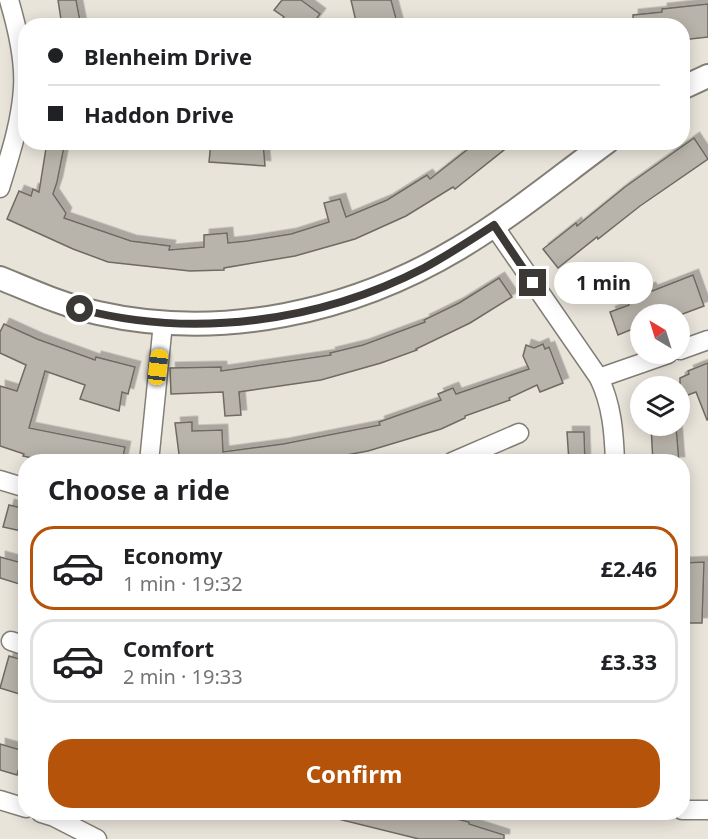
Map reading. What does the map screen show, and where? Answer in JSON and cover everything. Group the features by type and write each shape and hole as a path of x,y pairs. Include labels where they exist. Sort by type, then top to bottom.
{"street":[{"path":"9,0 18,41"},
{"path":"690,84 708,76"},
{"path":"0,188 18,125"},
{"path":"0,278 80,309 132,320 195,324 256,320 298,313 341,303 423,268 494,225 596,150"},
{"path":"494,225 605,391 612,418 614,454"},
{"path":"149,454 163,323"},
{"path":"690,346 708,340"},
{"path":"598,378 639,364"},
{"path":"471,454 519,434"},
{"path":"0,480 18,486"},
{"path":"0,800 18,806"},
{"path":"690,810 708,810"},
{"path":"56,820 97,839"}],"building":[{"path":"58,0 76,0 79,18 61,18"},
{"path":"282,0 301,0 320,14 317,18 283,18 274,10"},
{"path":"351,0 391,0 396,18 355,18"},
{"path":"708,4 708,37 690,39 690,18 633,18 633,15 662,12 662,9"},
{"path":"694,138 708,159 640,206 598,239 597,237 558,268 543,249 677,150 690,150 690,141"},
{"path":"46,150 63,150 53,194 66,213 64,218 131,241 170,246 169,250 204,247 204,235 227,233 228,243 291,234 329,222 324,203 340,199 346,217 387,200 427,175 430,179 467,150 504,150 455,189 453,187 406,216 355,239 295,256 224,268 224,270 190,271 108,262 7,219 19,191 31,196 33,189 39,192"},
{"path":"210,150 264,150 265,166 209,162"},
{"path":"693,275 704,306 690,311 690,304 630,304 630,330 618,335 610,312 629,305 625,297 650,288 652,291"},
{"path":"499,278 512,297 470,323 417,350 381,363 321,380 239,392 241,415 225,416 223,392 171,394 170,368 221,367 221,371 331,355 330,353 363,345 425,322 424,320 459,303"},
{"path":"4,324 37,339 95,360 96,357 135,367 128,394 122,392 119,411 80,399 85,385 45,371 29,428 125,447 124,454 24,454 0,446 0,386 17,391 26,365 0,353 0,332"},
{"path":"543,344 545,349 549,347 563,383 540,392 537,385 509,398 510,400 465,416 441,429 368,451 352,454 179,454 175,423 192,422 192,431 222,430 223,452 283,444 380,425 379,422 441,400 438,394 453,388 456,394 529,369 523,356 526,345 534,348"},
{"path":"708,363 708,420 696,392 690,394 690,376 684,376 689,374 688,371"},
{"path":"567,432 584,432 585,454 568,454"},
{"path":"652,436 677,436 678,454 653,454"},
{"path":"9,505 18,507 18,530 3,527"},
{"path":"0,557 18,562 18,584 0,578"},
{"path":"704,562 702,623 690,623 690,563"},
{"path":"9,656 18,659 18,694 0,688"},
{"path":"0,744 18,749 17,775 0,770"},
{"path":"342,820 461,820 504,835 504,839 419,839"}],"route":[{"path":"80,309 132,320 184,324 256,320 298,313 341,303 382,287 423,268 494,225 533,283"}]}
